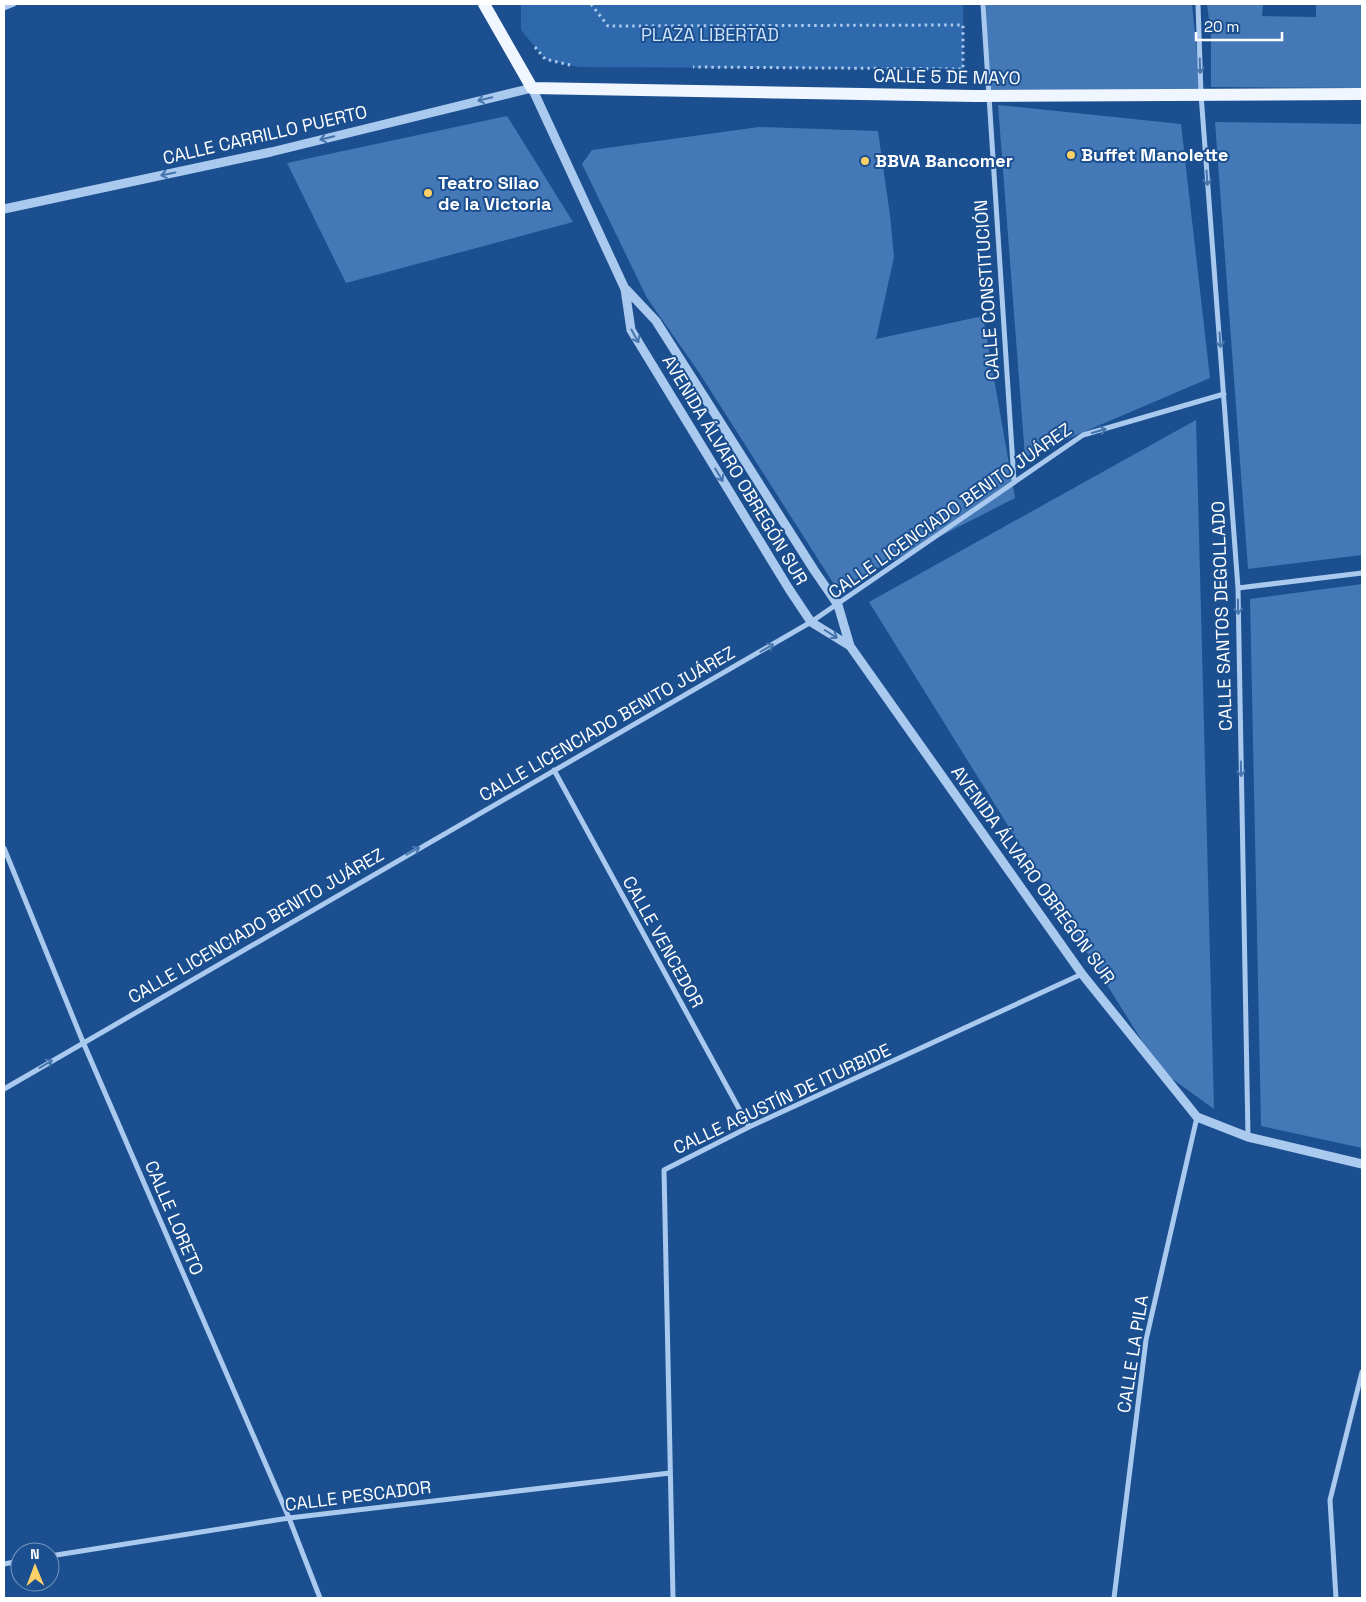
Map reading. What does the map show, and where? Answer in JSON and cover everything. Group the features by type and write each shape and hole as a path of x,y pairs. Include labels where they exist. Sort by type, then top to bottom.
{"main road":[{"path":"484,4 532,88"},
{"name":"CALLE 5 DE MAYO","path":"532,88 988,96 1362,94"}],"street":[{"path":"4,8 14,4"},
{"name":"CALLE CONSTITUCIÓN","path":"983,4 1014,481"},
{"name":"CALLE SANTOS DEGOLLADO","path":"1198,4 1201,94 1238,588 1248,1137"},
{"name":"CALLE CARRILLO PUERTO","path":"4,209 271,152 532,88"},
{"name":"AVENIDA ÁLVARO OBREGÓN SUR","path":"532,88 625,289 631,330 789,590 811,622 850,646"},
{"name":"AVENIDA ÁLVARO OBREGÓN SUR","path":"625,289 656,321 838,605 850,646 1082,974 1197,1117"},
{"name":"CALLE LICENCIADO BENITO JUÁREZ","path":"4,1089 82,1042 811,622 1083,435 1224,394"},
{"path":"1238,588 1362,573"},
{"name":"CALLE VENCEDOR","path":"554,770 749,1127"},
{"name":"CALLE LORETO","path":"4,848 82,1042 289,1518 320,1598"},
{"name":"CALLE AGUSTÍN DE ITURBIDE","path":"673,1598 664,1170 749,1127 1082,974"},
{"path":"1197,1117 1248,1137 1362,1164"},
{"name":"CALLE LA PILA","path":"1114,1598 1146,1340 1197,1117"},
{"path":"1336,1598 1330,1500 1362,1372"},
{"name":"CALLE PESCADOR","path":"60,1554 289,1518 670,1473"}],"path":[{"path":"590,4 608,26 963,25 963,69 686,68"},
{"path":"533,45 545,59 578,67"}],"green space":[{"name":"PLAZA LIBERTAD","path":"521,4 963,4 963,69 578,67 545,59 521,30"}],"building":[{"path":"986,4 1192,4 1201,94 988,96"},
{"path":"1207,4 1263,4 1262,16 1316,17 1316,4 1362,4 1362,88 1211,87 1211,36"},
{"path":"998,105 1181,124 1210,378 1025,457"},
{"name":"Teatro Silao de la Victoria","path":"507,116 573,222 346,283 287,163"},
{"path":"1215,122 1362,124 1362,555 1248,569"},
{"path":"759,127 878,131 894,257 876,339 983,316 1015,498 837,589 700,374 647,298 582,164 592,150"},
{"path":"1196,420 1214,1109 1160,1070 869,602"},
{"path":"1362,584 1362,1148 1261,1126 1250,599"}],"place":[{"name":"Buffet Manolette","path":"1071,155"},
{"name":"BBVA Bancomer","path":"865,161"},
{"name":"Teatro Silao de la Victoria","path":"428,193"}]}
